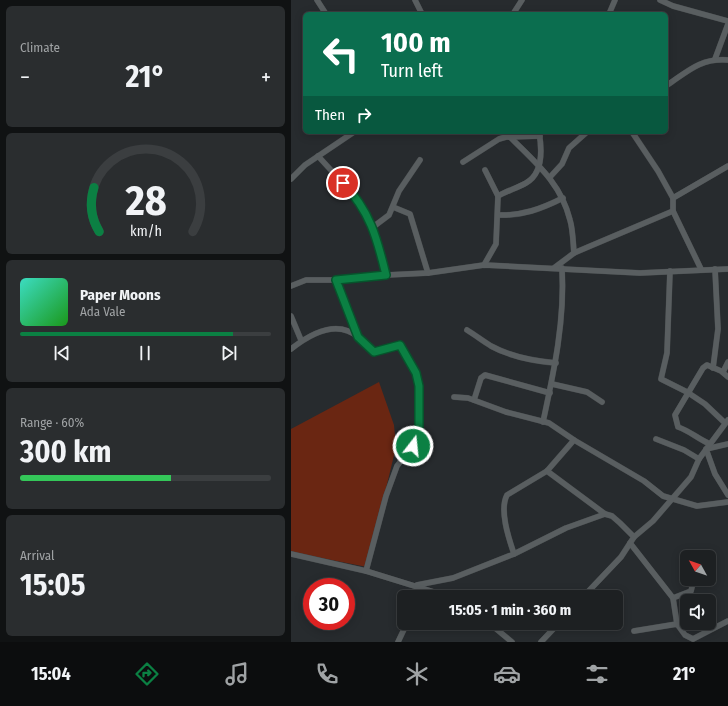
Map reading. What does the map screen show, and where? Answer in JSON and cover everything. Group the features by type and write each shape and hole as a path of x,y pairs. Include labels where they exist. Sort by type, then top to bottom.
{"street":[{"path":"317,0 326,12"},
{"path":"415,0 421,12"},
{"path":"514,12 522,0"},
{"path":"610,12 615,0"},
{"path":"660,0 673,6 728,21"},
{"path":"715,59 728,24"},
{"path":"668,85 694,66 715,59 728,60"},
{"path":"291,179 305,165 350,134"},
{"path":"463,162 499,139 539,134 540,167 538,173 527,182 498,196"},
{"path":"550,176 562,164 569,148 585,134"},
{"path":"633,134 658,171 673,198 673,211 701,269"},
{"path":"510,137 550,176 563,198 570,220 574,253"},
{"path":"318,156 351,192 373,227 386,275"},
{"path":"373,227 386,218 393,207 399,191 419,160"},
{"path":"673,198 728,166"},
{"path":"484,264 495,244 498,215 498,196 485,170"},
{"path":"498,215 515,216 538,210 563,198"},
{"path":"393,207 410,214 428,273"},
{"path":"554,268 574,253 673,211"},
{"path":"291,286 306,280 336,280 428,273 484,264 640,273 701,269 728,269"},
{"path":"543,422 552,384 561,332 562,268"},
{"path":"713,368 718,329 715,269"},
{"path":"590,590 621,557 632,540 653,521 691,477 699,459 727,421 687,392 661,378 667,350 670,271"},
{"path":"336,280 358,337"},
{"path":"291,316 301,340"},
{"path":"291,349 301,340 319,332 339,328 345,329 358,337 374,352 401,345 416,373 419,386 419,427 413,446 399,462 386,496 366,570"},
{"path":"467,330 490,345 509,354 531,361 556,363"},
{"path":"723,372 728,362"},
{"path":"710,444 697,438 690,431 678,427 675,416 687,392 699,377 699,373 707,365 723,372 728,377"},
{"path":"474,400 481,378 485,375 550,393"},
{"path":"552,384 587,392 603,402"},
{"path":"454,397 474,400 551,424 574,440 644,481 663,496 697,506 728,502"},
{"path":"656,439 684,450 699,459"},
{"path":"513,554 507,535 505,499 510,492 547,471 574,440"},
{"path":"706,450 728,444"},
{"path":"706,450 715,474 728,495"},
{"path":"547,471 605,514 612,516 620,522 673,598 677,624 685,635 693,639 728,622"},
{"path":"420,587 453,578 513,554 566,528 605,514"},
{"path":"291,554 366,570 429,590"},
{"path":"673,598 691,591 692,586"},
{"path":"634,631 677,624"},
{"path":"398,642 404,630"},
{"path":"497,630 512,642"},
{"path":"541,642 552,630"}],"shaded area":[{"path":"379,382 394,425 396,447 367,567 291,552 291,429"}],"route":[{"path":"343,183 355,197 373,227 386,275 336,280 358,337 372,352 400,345 416,373 419,386 418,400 420,415 419,427 413,446"}]}
